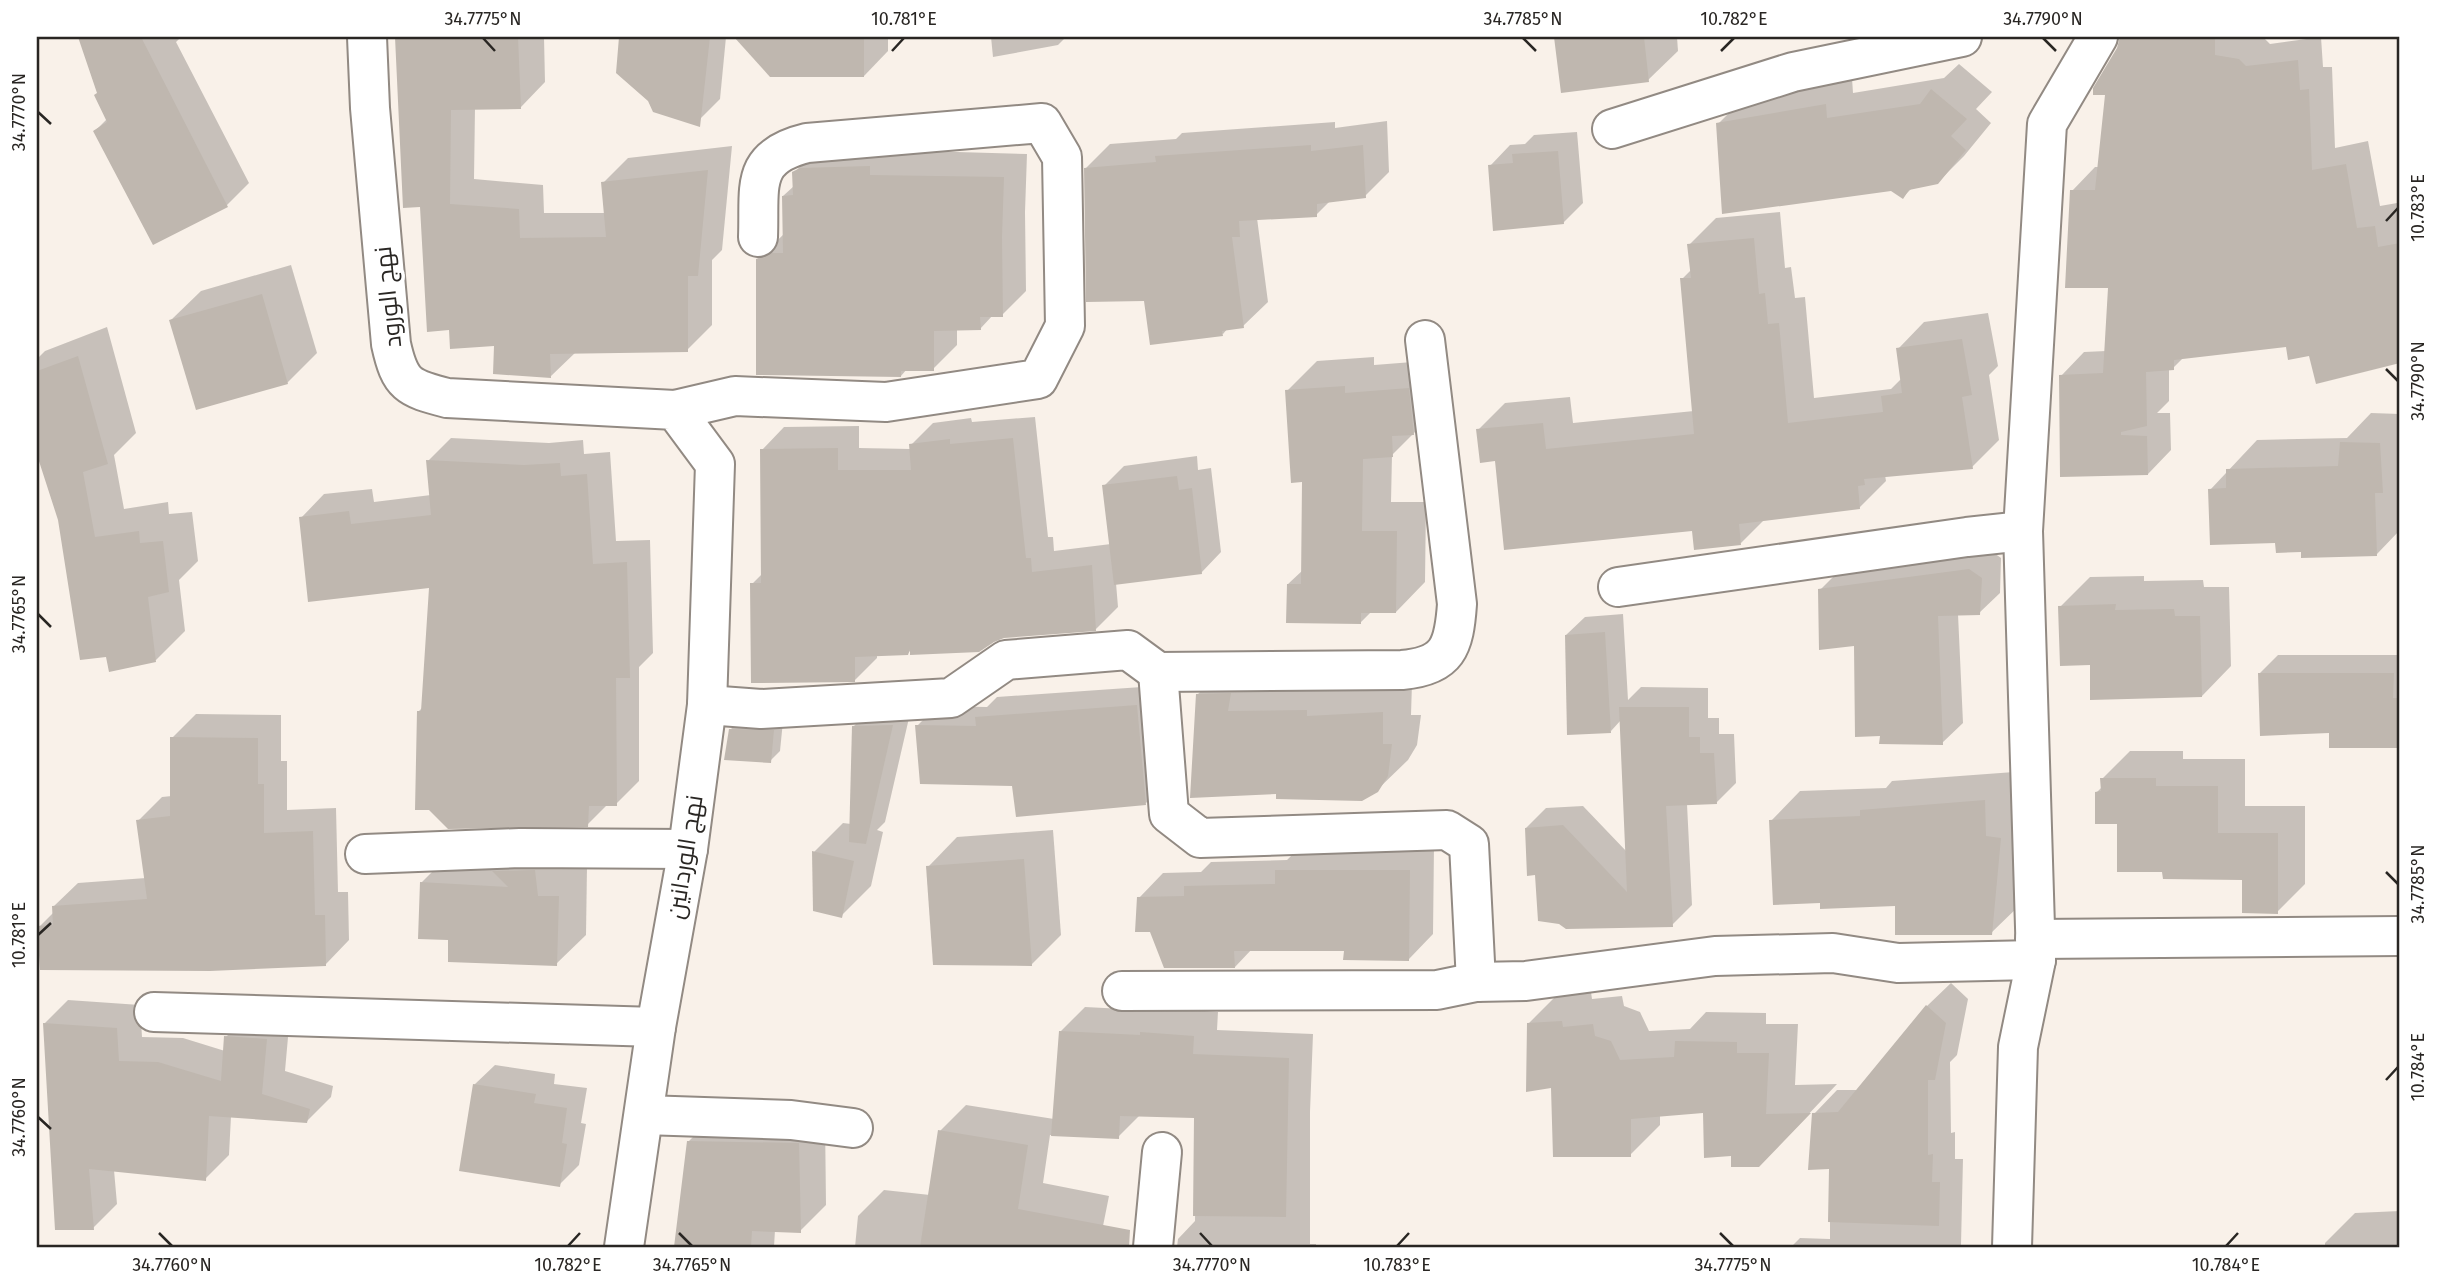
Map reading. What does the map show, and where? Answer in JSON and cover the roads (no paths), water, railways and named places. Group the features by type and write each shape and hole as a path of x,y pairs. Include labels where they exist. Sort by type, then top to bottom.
{"street":[{"name":"نهج الورود","path":"367,37 370,108 391,344 397,370 408,383 426,393 447,398 676,410 735,396 886,402 1038,379 1065,326 1062,157 1042,123 807,143 788,148 774,156 763,171 758,237"},
{"path":"1612,129 1793,72 1962,37"},
{"path":"2012,1247 2018,1047 2035,950 2023,531 2047,124 2098,37"},
{"path":"707,705 761,709 951,698 1006,660 1128,650 1158,672 1402,670 1437,662 1447,652 1452,640 1457,604 1425,340"},
{"name":"نهج الوردانين","path":"624,1247 656,1027 688,849 707,705 715,464 676,410"},
{"path":"1618,587 2023,531"},
{"path":"1158,672 1169,814 1200,838 1447,830 1469,844 1476,982"},
{"path":"365,854 520,848 688,849"},
{"path":"1122,991 1437,990 1476,982 1526,981 1715,956 1833,953 1898,963 2035,950 2400,936"},
{"path":"155,1012 656,1027"},
{"path":"644,1115 693,1119 791,1120 853,1128"},
{"path":"1153,1247 1162,1152"}]}
